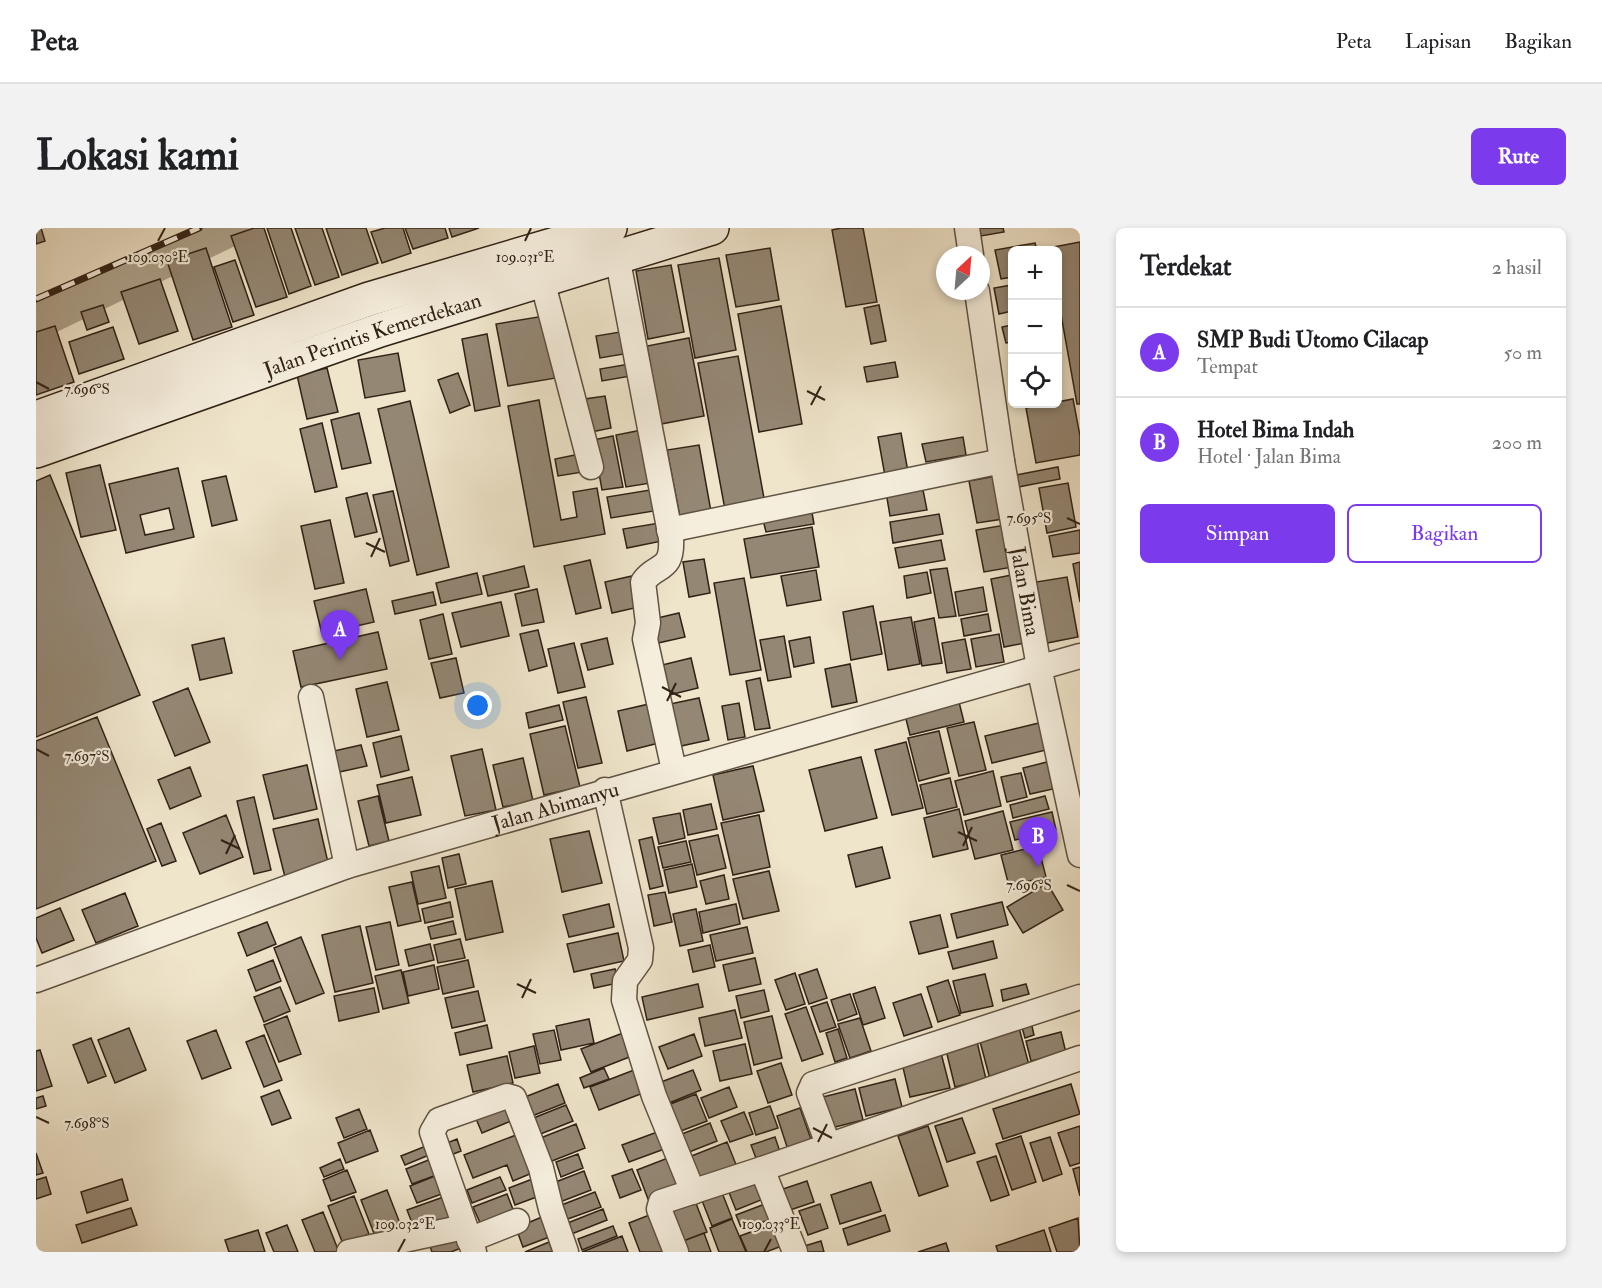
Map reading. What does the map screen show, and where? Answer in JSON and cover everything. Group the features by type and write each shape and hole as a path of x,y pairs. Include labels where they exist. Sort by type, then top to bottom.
{"main road":[{"name":"Jalan Perintis Kemerdekaan","path":"36,418 369,299 614,242 712,228"},
{"name":"Jalan Perintis Kemerdekaan","path":"36,451 380,330 542,280 614,242"},
{"path":"369,299 380,330"}],"street":[{"path":"967,228 970,246"},
{"path":"614,242 675,529 669,559 663,568 643,582 648,623 645,639 674,770"},
{"path":"542,280 591,467"},
{"name":"Jalan Bima","path":"978,300 1002,461 1039,667 1080,855"},
{"path":"675,529 1002,461"},
{"name":"Jalan Abimanyu","path":"36,980 347,866 674,770 1080,656"},
{"path":"311,697 347,866"},
{"path":"605,790 641,948 640,960 625,981 624,1000 654,1096 693,1192"},
{"path":"828,1144 809,1094 813,1084 1080,997"},
{"path":"676,1252 659,1205 828,1144 1080,1058"},
{"path":"469,1240 434,1143 433,1126 439,1120 511,1096 514,1098 541,1168 551,1209 566,1252"},
{"path":"762,1169 795,1252"},
{"path":"349,1252 469,1240 517,1221"}],"building":[{"path":"41,228 45,241 36,244 36,230"},
{"path":"254,228 264,228 287,297 256,307 231,236"},
{"path":"267,228 291,228 311,286 289,294"},
{"path":"295,228 322,228 339,277 315,285"},
{"path":"326,228 366,228 378,263 342,275"},
{"path":"385,228 403,228 411,253 382,263 371,232"},
{"path":"405,228 445,228 448,238 413,249"},
{"path":"449,228 479,228 452,237"},
{"path":"863,228 877,302 846,307 832,230"},
{"path":"979,228 1003,228 1004,232 981,236"},
{"path":"1080,242 1080,404 1077,404 1062,320 1062,246 1059,246"},
{"path":"1035,243 1036,246 1018,246"},
{"path":"206,248 232,327 193,340 167,261"},
{"path":"770,248 779,300 736,307 726,255"},
{"path":"1008,248 1008,278 1001,279 995,250"},
{"path":"719,258 736,350 695,358 678,265"},
{"path":"235,260 254,315 233,322 214,267"},
{"path":"671,265 684,332 648,339 636,271"},
{"path":"160,279 178,331 139,344 121,292"},
{"path":"1008,286 1008,312 999,314 994,288"},
{"path":"103,305 109,322 87,330 81,312"},
{"path":"879,305 886,341 871,344 864,308"},
{"path":"781,306 802,424 759,432 738,314"},
{"path":"544,316 556,378 508,386 496,324"},
{"path":"55,326 74,382 36,395 36,332"},
{"path":"1008,326 1008,343 1006,343 1002,327"},
{"path":"113,327 124,359 79,374 69,342"},
{"path":"626,331 630,353 600,358 596,336"},
{"path":"487,334 500,406 475,411 462,339"},
{"path":"689,338 704,416 661,424 647,346"},
{"path":"398,353 405,391 365,398 358,360"},
{"path":"738,356 766,509 726,515 698,363"},
{"path":"895,362 898,377 867,382 864,367"},
{"path":"629,364 631,376 602,381 600,369"},
{"path":"327,368 338,412 307,419 297,375"},
{"path":"458,373 470,405 450,413 438,380"},
{"path":"605,396 611,428 591,432 585,399"},
{"path":"1073,399 1080,436 1080,455 1036,463 1026,408 1062,408 1062,401"},
{"path":"539,400 561,520 577,517 573,492 597,488 605,534 534,547 508,406"},
{"path":"410,401 449,567 417,575 378,409"},
{"path":"359,413 371,463 342,469 331,420"},
{"path":"322,423 337,487 315,492 300,429"},
{"path":"642,430 651,483 626,487 616,435"},
{"path":"901,433 908,472 885,476 878,437"},
{"path":"613,436 623,487 602,490 593,440"},
{"path":"963,437 966,455 926,462 922,444"},
{"path":"699,445 712,517 681,523 667,450"},
{"path":"580,454 583,472 558,476 555,459"},
{"path":"100,465 116,530 81,537 66,473"},
{"path":"1058,467 1060,479 1018,487 1016,475"},
{"path":"178,468 194,537 126,553 109,484","holes":["169,508 174,529 145,535 140,515"]},
{"path":"50,475 140,695 36,737 36,481"},
{"path":"226,476 237,520 212,526 202,481"},
{"path":"996,476 1003,519 977,523 969,481"},
{"path":"1068,483 1076,527 1047,533 1039,488"},
{"path":"922,485 927,510 890,516 886,492"},
{"path":"650,490 654,511 611,518 607,497"},
{"path":"393,491 409,561 390,566 373,495"},
{"path":"367,493 377,532 355,537 346,498"},
{"path":"811,507 814,524 766,532 762,516"},
{"path":"939,514 943,534 893,543 890,522"},
{"path":"330,520 344,583 315,589 301,526"},
{"path":"659,523 662,541 627,548 623,529"},
{"path":"1005,525 1013,567 984,572 976,530"},
{"path":"812,527 819,567 751,578 744,539"},
{"path":"1080,530 1080,553 1053,557 1049,536"},
{"path":"941,540 945,560 899,568 895,548"},
{"path":"704,559 710,593 689,597 683,562"},
{"path":"590,560 601,608 576,614 564,566"},
{"path":"1080,562 1080,602 1073,564"},
{"path":"524,566 529,587 488,596 483,576"},
{"path":"947,568 956,616 939,618 930,570"},
{"path":"816,570 821,600 787,606 781,576"},
{"path":"927,572 931,593 907,598 904,576"},
{"path":"477,573 482,594 441,603 436,583"},
{"path":"1017,574 1030,642 1004,647 991,579"},
{"path":"632,576 639,607 612,613 605,582"},
{"path":"1067,577 1078,637 1047,643 1036,582"},
{"path":"744,578 761,670 730,675 714,583"},
{"path":"983,587 987,611 959,616 955,592"},
{"path":"366,589 374,622 322,634 314,601"},
{"path":"537,589 544,622 522,626 515,594"},
{"path":"433,592 436,605 395,614 392,601"},
{"path":"501,602 509,636 461,647 452,613"},
{"path":"873,606 882,654 851,660 843,612"},
{"path":"679,613 685,637 658,643 653,619"},
{"path":"443,614 452,654 429,659 420,620"},
{"path":"988,614 991,631 964,636 961,619"},
{"path":"911,617 920,664 888,670 880,622"},
{"path":"934,618 942,663 922,666 914,622"},
{"path":"538,630 547,666 529,671 520,634"},
{"path":"378,632 387,669 301,687 293,651"},
{"path":"999,634 1004,662 976,667 971,639"},
{"path":"784,636 791,677 768,681 760,640"},
{"path":"810,637 814,663 794,667 789,641"},
{"path":"224,638 232,673 200,680 192,645"},
{"path":"607,638 613,664 588,670 581,644"},
{"path":"965,639 971,669 947,673 942,643"},
{"path":"574,643 585,687 558,693 548,649"},
{"path":"456,658 464,693 440,698 431,663"},
{"path":"691,658 698,688 665,696 658,666"},
{"path":"850,664 857,702 832,707 825,669"},
{"path":"760,678 770,728 755,730 746,681"},
{"path":"387,682 399,730 367,737 356,689"},
{"path":"188,688 210,742 175,756 153,702"},
{"path":"586,697 602,763 578,768 563,702"},
{"path":"699,698 709,740 681,746 670,704"},
{"path":"959,702 964,722 910,735 905,715"},
{"path":"739,703 745,737 728,740 722,706"},
{"path":"649,704 659,743 627,751 618,711"},
{"path":"559,705 563,720 529,728 526,713"},
{"path":"97,717 156,861 36,909 36,741"},
{"path":"974,722 986,770 959,776 947,728"},
{"path":"1039,723 1046,750 992,763 985,736"},
{"path":"565,726 580,787 544,795 530,734"},
{"path":"939,731 949,773 919,781 908,738"},
{"path":"401,736 409,770 381,777 373,743"},
{"path":"906,742 923,808 892,815 875,750"},
{"path":"361,745 367,766 330,774 325,753"},
{"path":"482,749 496,810 465,816 451,756"},
{"path":"861,757 877,818 825,831 809,770"},
{"path":"523,758 533,801 503,807 493,765"},
{"path":"1047,762 1053,789 1030,794 1023,768"},
{"path":"307,765 317,809 274,819 263,775"},
{"path":"753,766 764,811 723,820 713,775"},
{"path":"190,767 201,796 170,809 158,780"},
{"path":"993,771 1001,806 964,815 955,781"},
{"path":"1021,773 1027,797 1007,802 1001,777"},
{"path":"412,777 421,815 386,823 377,785"},
{"path":"950,778 957,807 927,814 920,785"},
{"path":"378,796 389,841 369,846 358,801"},
{"path":"1045,796 1049,809 1013,818 1010,805"},
{"path":"254,797 271,870 254,874 237,801"},
{"path":"711,804 717,829 688,835 683,810"},
{"path":"959,809 968,849 933,857 924,818"},
{"path":"1003,811 1013,850 975,859 965,821"},
{"path":"1052,812 1056,830 1015,840 1010,822"},
{"path":"680,813 685,838 659,844 653,818"},
{"path":"226,815 243,857 200,874 183,833"},
{"path":"759,815 770,867 733,875 721,823"},
{"path":"318,819 329,867 285,877 273,829"},
{"path":"161,823 176,861 162,866 147,829"},
{"path":"589,831 602,883 562,892 550,839"},
{"path":"718,835 726,868 697,875 689,841"},
{"path":"652,837 663,886 650,889 639,840"},
{"path":"686,841 691,862 663,868 658,847"},
{"path":"1038,846 1046,877 1009,886 1001,855"},
{"path":"882,847 890,878 856,887 848,855"},
{"path":"459,854 466,884 448,888 442,858"},
{"path":"692,864 697,887 669,893 664,870"},
{"path":"439,866 446,898 418,904 411,872"},
{"path":"769,871 779,911 743,919 733,879"},
{"path":"724,875 729,899 706,904 700,881"},
{"path":"492,881 503,932 466,940 455,889"},
{"path":"412,882 421,921 398,926 389,887"},
{"path":"1047,883 1063,910 1023,933 1007,907"},
{"path":"665,892 672,922 654,926 648,895"},
{"path":"125,893 138,926 96,943 82,910"},
{"path":"450,902 453,917 425,923 422,909"},
{"path":"1002,902 1008,925 957,938 951,914"},
{"path":"609,904 614,927 569,937 563,915"},
{"path":"736,904 740,924 703,933 699,912"},
{"path":"60,908 74,940 42,953 36,938 36,918"},
{"path":"696,909 703,941 680,946 673,914"},
{"path":"940,915 948,947 919,954 910,922"},
{"path":"453,921 456,934 431,939 428,927"},
{"path":"267,922 276,944 247,956 238,933"},
{"path":"390,922 399,965 376,970 366,927"},
{"path":"360,926 373,983 335,992 322,935"},
{"path":"747,927 753,953 716,961 710,935"},
{"path":"618,933 624,961 574,972 567,944"},
{"path":"301,937 324,993 296,1004 274,948"},
{"path":"460,939 465,958 438,963 434,945"},
{"path":"993,941 997,958 953,969 948,952"},
{"path":"430,944 434,960 409,966 405,950"},
{"path":"710,945 715,967 693,972 688,950"},
{"path":"755,958 761,984 729,991 723,965"},
{"path":"273,960 281,981 256,991 248,970"},
{"path":"468,960 474,987 443,994 437,967"},
{"path":"434,965 439,989 408,996 403,972"},
{"path":"615,969 618,983 594,988 591,974"},
{"path":"817,969 827,998 809,1004 799,975"},
{"path":"401,970 409,1003 383,1009 375,976"},
{"path":"795,973 805,1004 786,1010 775,980"},
{"path":"985,974 993,1006 961,1013 953,981"},
{"path":"948,980 960,1015 938,1022 927,987"},
{"path":"698,984 703,1007 647,1020 642,997"},
{"path":"1026,984 1029,994 1003,1001 1001,990"},
{"path":"280,987 290,1011 264,1022 254,997"},
{"path":"875,987 885,1018 863,1025 853,994"},
{"path":"374,988 379,1012 339,1021 334,996"},
{"path":"764,990 769,1011 741,1018 736,996"},
{"path":"478,991 485,1021 452,1028 445,998"},
{"path":"850,994 857,1014 838,1021 831,1000"},
{"path":"921,994 932,1027 904,1036 893,1003"},
{"path":"827,1002 836,1027 820,1032 811,1007"},
{"path":"806,1007 823,1054 802,1061 785,1014"},
{"path":"735,1010 742,1038 705,1046 699,1018"},
{"path":"287,1016 301,1054 279,1062 264,1025"},
{"path":"772,1016 782,1058 754,1065 744,1022"},
{"path":"860,1018 871,1051 850,1058 838,1024"},
{"path":"589,1019 594,1043 561,1050 556,1026"},
{"path":"1031,1022 1034,1035 1025,1038 1021,1024"},
{"path":"1018,1024 1030,1069 990,1079 978,1034"},
{"path":"487,1025 492,1048 460,1055 455,1033"},
{"path":"129,1028 146,1070 115,1083 98,1040"},
{"path":"838,1029 847,1058 835,1062 826,1033"},
{"path":"216,1030 231,1068 202,1079 187,1041"},
{"path":"554,1030 561,1060 540,1064 533,1034"},
{"path":"1061,1032 1066,1053 1031,1061 1026,1041"},
{"path":"623,1033 632,1056 591,1072 581,1049"},
{"path":"694,1034 702,1056 668,1069 659,1047"},
{"path":"264,1035 282,1080 264,1087 246,1042"},
{"path":"91,1038 106,1076 88,1083 73,1045"},
{"path":"977,1042 986,1079 955,1087 946,1050"},
{"path":"745,1044 752,1074 720,1081 713,1051"},
{"path":"534,1046 540,1073 515,1078 509,1052"},
{"path":"940,1049 950,1088 910,1097 901,1059"},
{"path":"40,1050 52,1086 36,1091 36,1051"},
{"path":"507,1056 513,1083 473,1092 467,1065"},
{"path":"781,1063 792,1095 768,1103 757,1071"},
{"path":"604,1068 609,1079 584,1088 580,1078"},
{"path":"634,1070 643,1093 599,1110 590,1087"},
{"path":"693,1070 701,1090 669,1103 661,1082"},
{"path":"895,1079 902,1107 866,1116 859,1088"},
{"path":"558,1084 565,1103 532,1116 525,1097"},
{"path":"1071,1084 1080,1114 1003,1139 993,1109"},
{"path":"729,1087 737,1107 709,1118 701,1098"},
{"path":"855,1089 863,1120 823,1130 815,1099"},
{"path":"279,1090 291,1118 272,1125 261,1097"},
{"path":"696,1094 707,1121 673,1134 663,1107"},
{"path":"43,1096 46,1106 36,1109 36,1098"},
{"path":"504,1103 511,1121 482,1133 474,1114"},
{"path":"566,1105 573,1121 538,1135 531,1119"},
{"path":"770,1106 778,1128 756,1135 749,1113"},
{"path":"800,1108 813,1145 789,1153 777,1116"},
{"path":"359,1109 367,1129 344,1138 336,1118"},
{"path":"744,1112 753,1134 730,1142 721,1121"},
{"path":"962,1118 975,1153 947,1162 935,1126"},
{"path":"710,1123 717,1141 684,1154 677,1136"},
{"path":"576,1124 585,1148 547,1163 538,1139"},
{"path":"928,1126 948,1186 919,1196 898,1136"},
{"path":"1080,1126 1080,1163 1070,1166 1058,1133"},
{"path":"370,1130 378,1151 346,1163 338,1143"},
{"path":"660,1131 667,1148 629,1162 622,1145"},
{"path":"516,1135 532,1173 513,1181 507,1165 473,1178 464,1155"},
{"path":"1021,1136 1036,1182 1012,1190 996,1144"},
{"path":"775,1137 782,1158 759,1166 751,1145"},
{"path":"1050,1137 1062,1174 1043,1181 1030,1143"},
{"path":"457,1139 461,1151 446,1157 442,1145"},
{"path":"727,1142 737,1167 699,1182 689,1157"},
{"path":"426,1146 429,1155 405,1165 401,1156"},
{"path":"36,1153 43,1173 36,1175"},
{"path":"578,1154 583,1168 561,1177 556,1162"},
{"path":"996,1156 1009,1195 991,1201 977,1162"},
{"path":"436,1157 442,1173 412,1184 406,1169"},
{"path":"668,1158 679,1187 648,1199 637,1170"},
{"path":"340,1159 344,1169 324,1177 320,1168"},
{"path":"1080,1167 1080,1196 1073,1169"},
{"path":"632,1169 641,1190 620,1198 612,1176"},
{"path":"347,1170 356,1192 331,1201 323,1180"},
{"path":"584,1171 591,1190 560,1202 553,1183"},
{"path":"761,1171 771,1196 736,1210 726,1185"},
{"path":"440,1174 447,1192 417,1203 410,1186"},
{"path":"46,1177 51,1194 36,1199 36,1180"},
{"path":"500,1177 506,1190 472,1203 467,1190"},
{"path":"535,1178 542,1195 515,1205 509,1188"},
{"path":"122,1179 128,1200 87,1213 81,1192"},
{"path":"807,1181 814,1202 781,1213 774,1192"},
{"path":"871,1182 881,1211 840,1224 831,1195"},
{"path":"719,1185 732,1218 712,1226 699,1193"},
{"path":"387,1190 401,1226 375,1236 361,1200"},
{"path":"595,1192 601,1207 565,1220 559,1206"},
{"path":"692,1193 707,1232 678,1243 663,1205"},
{"path":"507,1194 514,1212 481,1225 473,1207"},
{"path":"449,1195 458,1217 416,1233 407,1210"},
{"path":"354,1196 369,1234 343,1244 328,1206"},
{"path":"773,1201 779,1216 742,1230 736,1215"},
{"path":"820,1204 828,1228 808,1235 799,1211"},
{"path":"131,1208 137,1225 82,1243 76,1225"},
{"path":"603,1209 607,1220 569,1235 565,1224"},
{"path":"323,1212 339,1252 315,1252 302,1220"},
{"path":"657,1212 665,1252 640,1252 629,1223"},
{"path":"885,1215 890,1231 848,1245 843,1229"},
{"path":"544,1216 552,1236 523,1247 516,1228"},
{"path":"1078,1218 1080,1252 1057,1252 1049,1228"},
{"path":"732,1219 746,1252 719,1252 710,1228"},
{"path":"778,1222 787,1244 766,1252 747,1252 740,1236"},
{"path":"287,1225 298,1252 274,1252 266,1233"},
{"path":"613,1226 617,1236 582,1250 578,1239"},
{"path":"258,1230 265,1252 229,1252 225,1240"},
{"path":"454,1230 461,1248 451,1252 432,1252 428,1241"},
{"path":"1044,1230 1051,1252 998,1252 996,1246"},
{"path":"704,1233 711,1252 682,1252 678,1243"},
{"path":"622,1236 628,1252 582,1252"},
{"path":"821,1241 824,1252 799,1252 798,1248"},
{"path":"549,1242 553,1252 525,1252"},
{"path":"946,1243 949,1252 918,1252"}],"waterway":[{"path":"36,322 231,228"}],"railway":[{"path":"36,299 199,228"}],"place":[{"name":"SMP Budi Utomo Cilacap","path":"340,660"},
{"name":"Hotel Bima Indah","path":"1038,867"}]}
